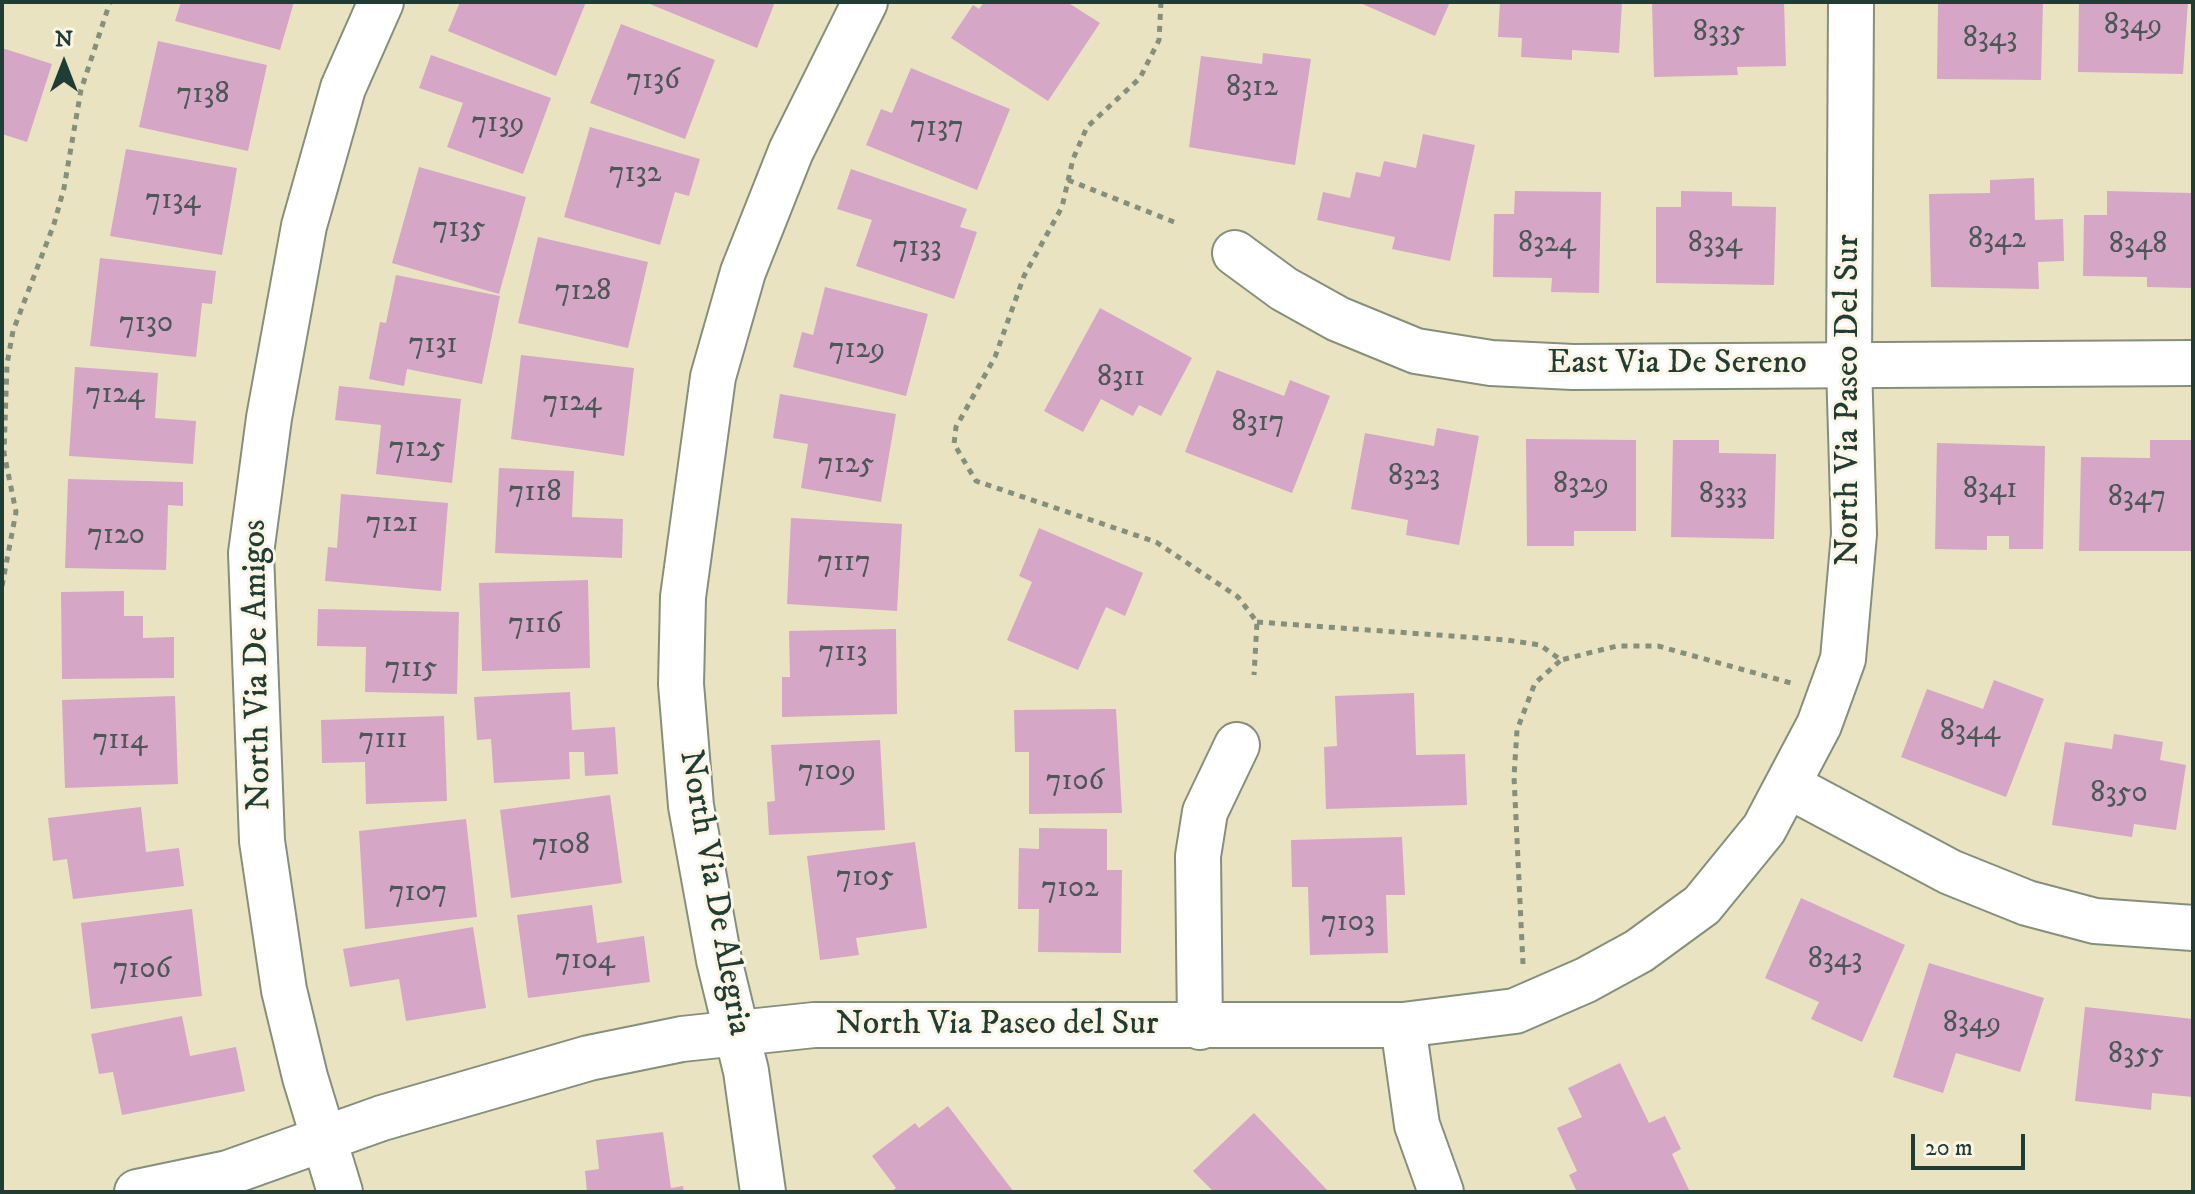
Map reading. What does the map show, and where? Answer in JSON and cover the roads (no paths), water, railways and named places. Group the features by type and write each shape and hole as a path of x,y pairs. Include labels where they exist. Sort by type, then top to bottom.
{"street":[{"name":"North Via De Amigos","path":"340,1192 284,990 262,841 251,553 269,418 304,226 343,88 381,2"},
{"name":"North Via De Alegria","path":"763,1192 737,1032 719,960 691,806 681,684 683,597 698,467 713,377 743,272 791,151 865,2"},
{"name":"North Via Paseo Del Sur","path":"1789,786 1819,725 1843,659 1854,534 1849,365 1851,2"},
{"name":"East Via De Sereno","path":"1235,253 1284,289 1338,319 1416,351 1491,363 1573,367 2193,363"},
{"path":"1200,1027 1198,856 1205,812 1237,745"},
{"name":"North Via Paseo del Sur","path":"137,1192 228,1173 382,1118 589,1058 737,1032 830,1024 1403,1025 1515,1011 1586,980 1639,951 1702,905 1764,829 1789,786"},
{"path":"1789,786 1950,872 2027,903 2095,921 2193,928"},
{"path":"1403,1025 1417,1125 1441,1192"}]}
